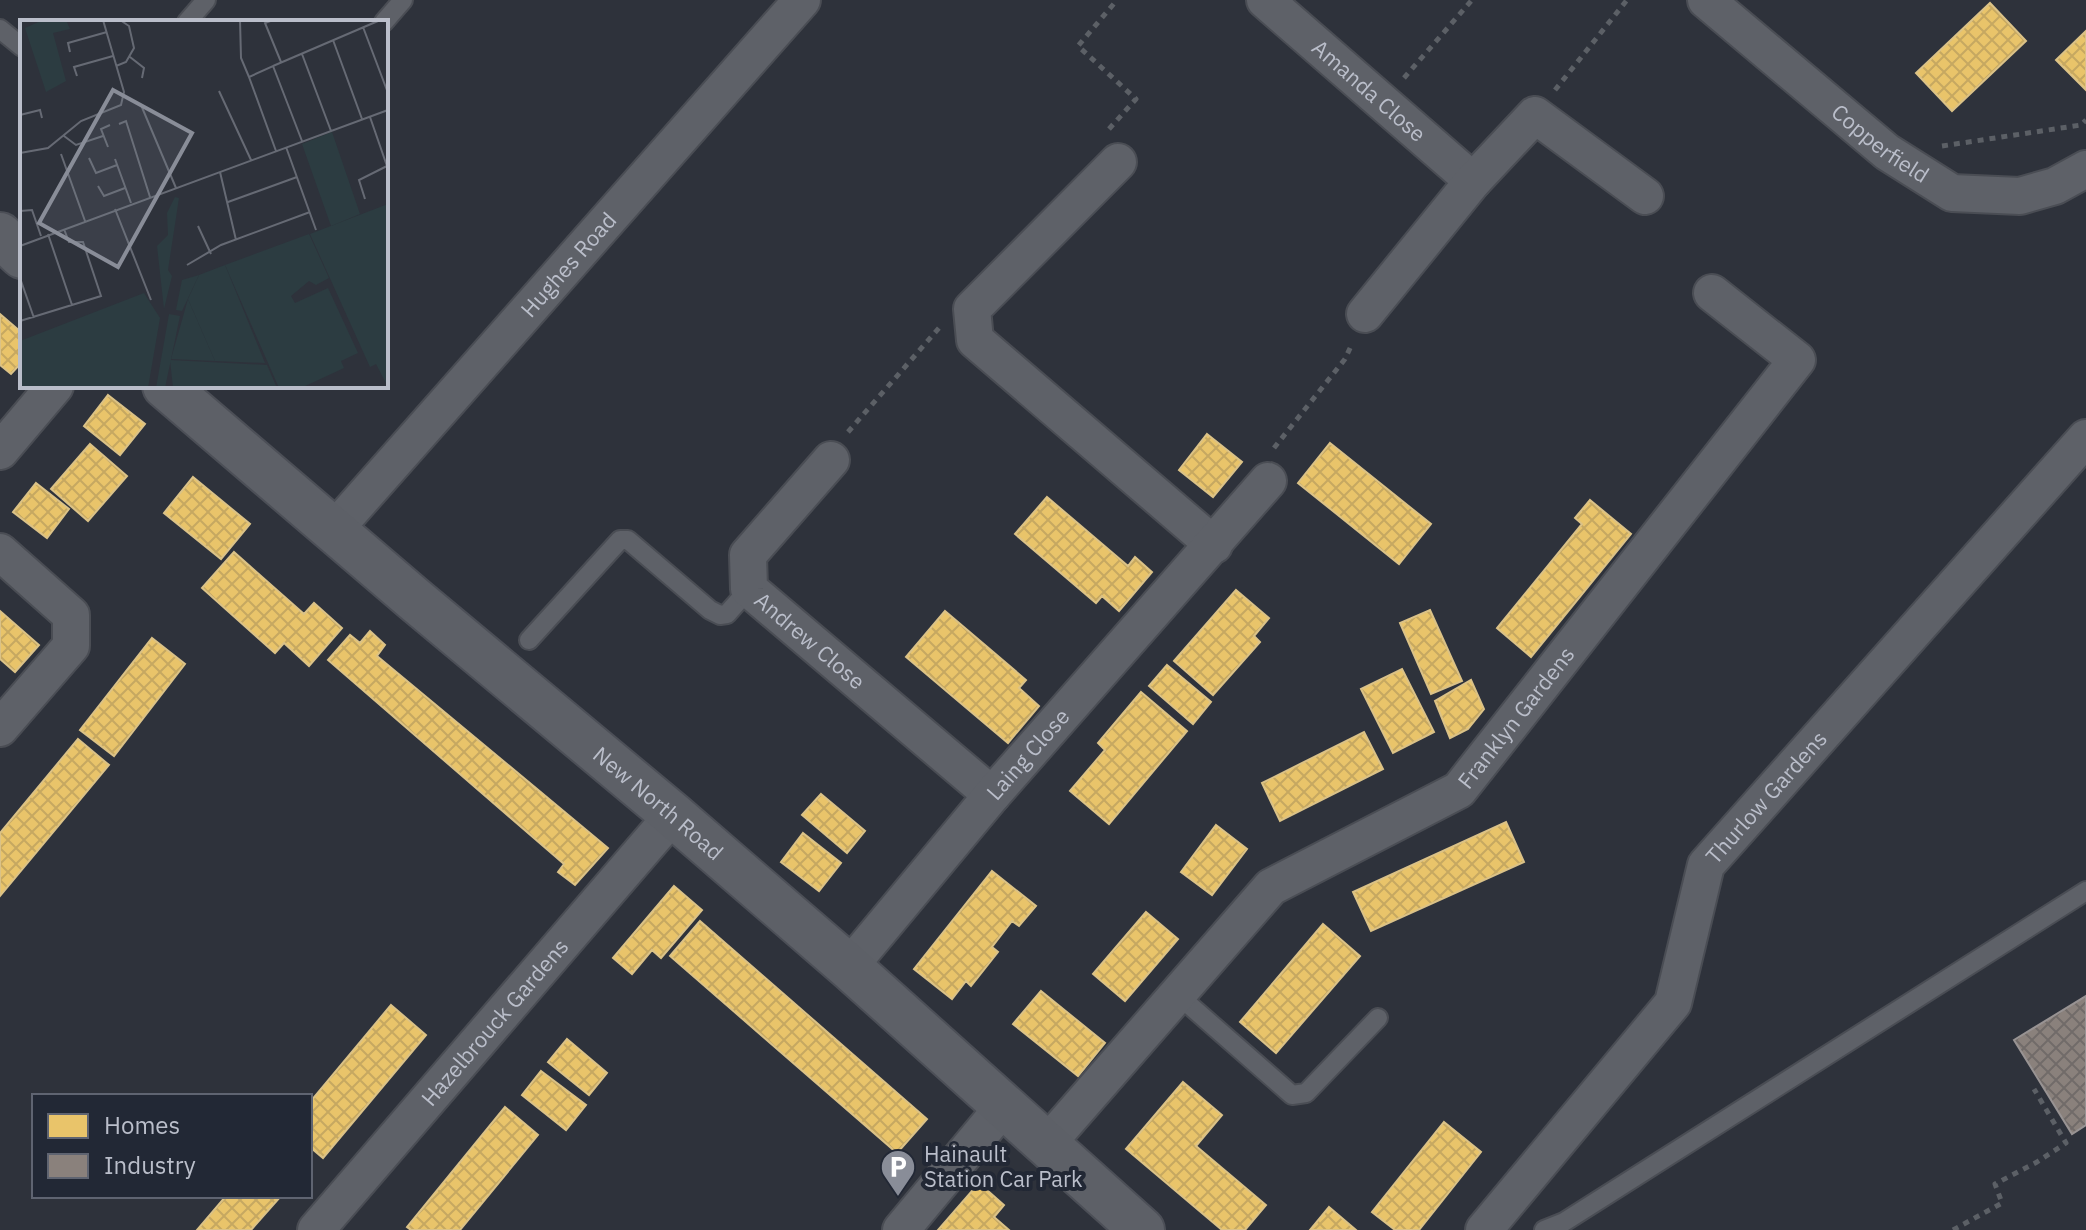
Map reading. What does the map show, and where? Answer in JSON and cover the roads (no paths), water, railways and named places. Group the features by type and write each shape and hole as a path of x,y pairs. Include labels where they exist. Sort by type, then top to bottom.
{"street":[{"name":"Hughes Road","path":"334,530 802,0"},
{"name":"Amanda Close","path":"1265,0 1473,181"},
{"name":"Copperfield","path":"1706,0 1887,152 1952,193 2020,196 2055,186 2086,169"},
{"path":"1365,314 1473,181 1535,115 1645,196"},
{"path":"1118,162 972,309 975,340 1214,545"},
{"path":"0,235 20,254"},
{"name":"Franklyn Gardens","path":"1046,1145 1271,887 1459,790 1797,360 1712,293"},
{"path":"0,451 53,388"},
{"name":"New North Road","path":"167,388 849,967 1142,1230"},
{"name":"Thurlow Gardens","path":"1484,1230 1673,1003 1706,865 2086,438"},
{"name":"Andrew Close","path":"831,460 748,555 749,589 992,795"},
{"name":"Laing Close","path":"849,967 992,795 1268,481"},
{"path":"0,552 71,615 71,646 0,728"},
{"name":"Hazelbrouck Gardens","path":"316,1230 673,815"},
{"path":"901,1230 1004,1106"}],"lane":[{"path":"189,20 206,0"},
{"path":"386,20 403,0"},
{"path":"0,29 20,45"},
{"path":"529,640 620,540 628,540 710,610 720,615 727,614 749,589"},
{"path":"1544,1230 1564,1222 2086,891"},
{"path":"1178,995 1292,1095 1306,1093 1378,1018"}],"place":[{"name":"Hainault Station Car Park","path":"898,1198"}]}
